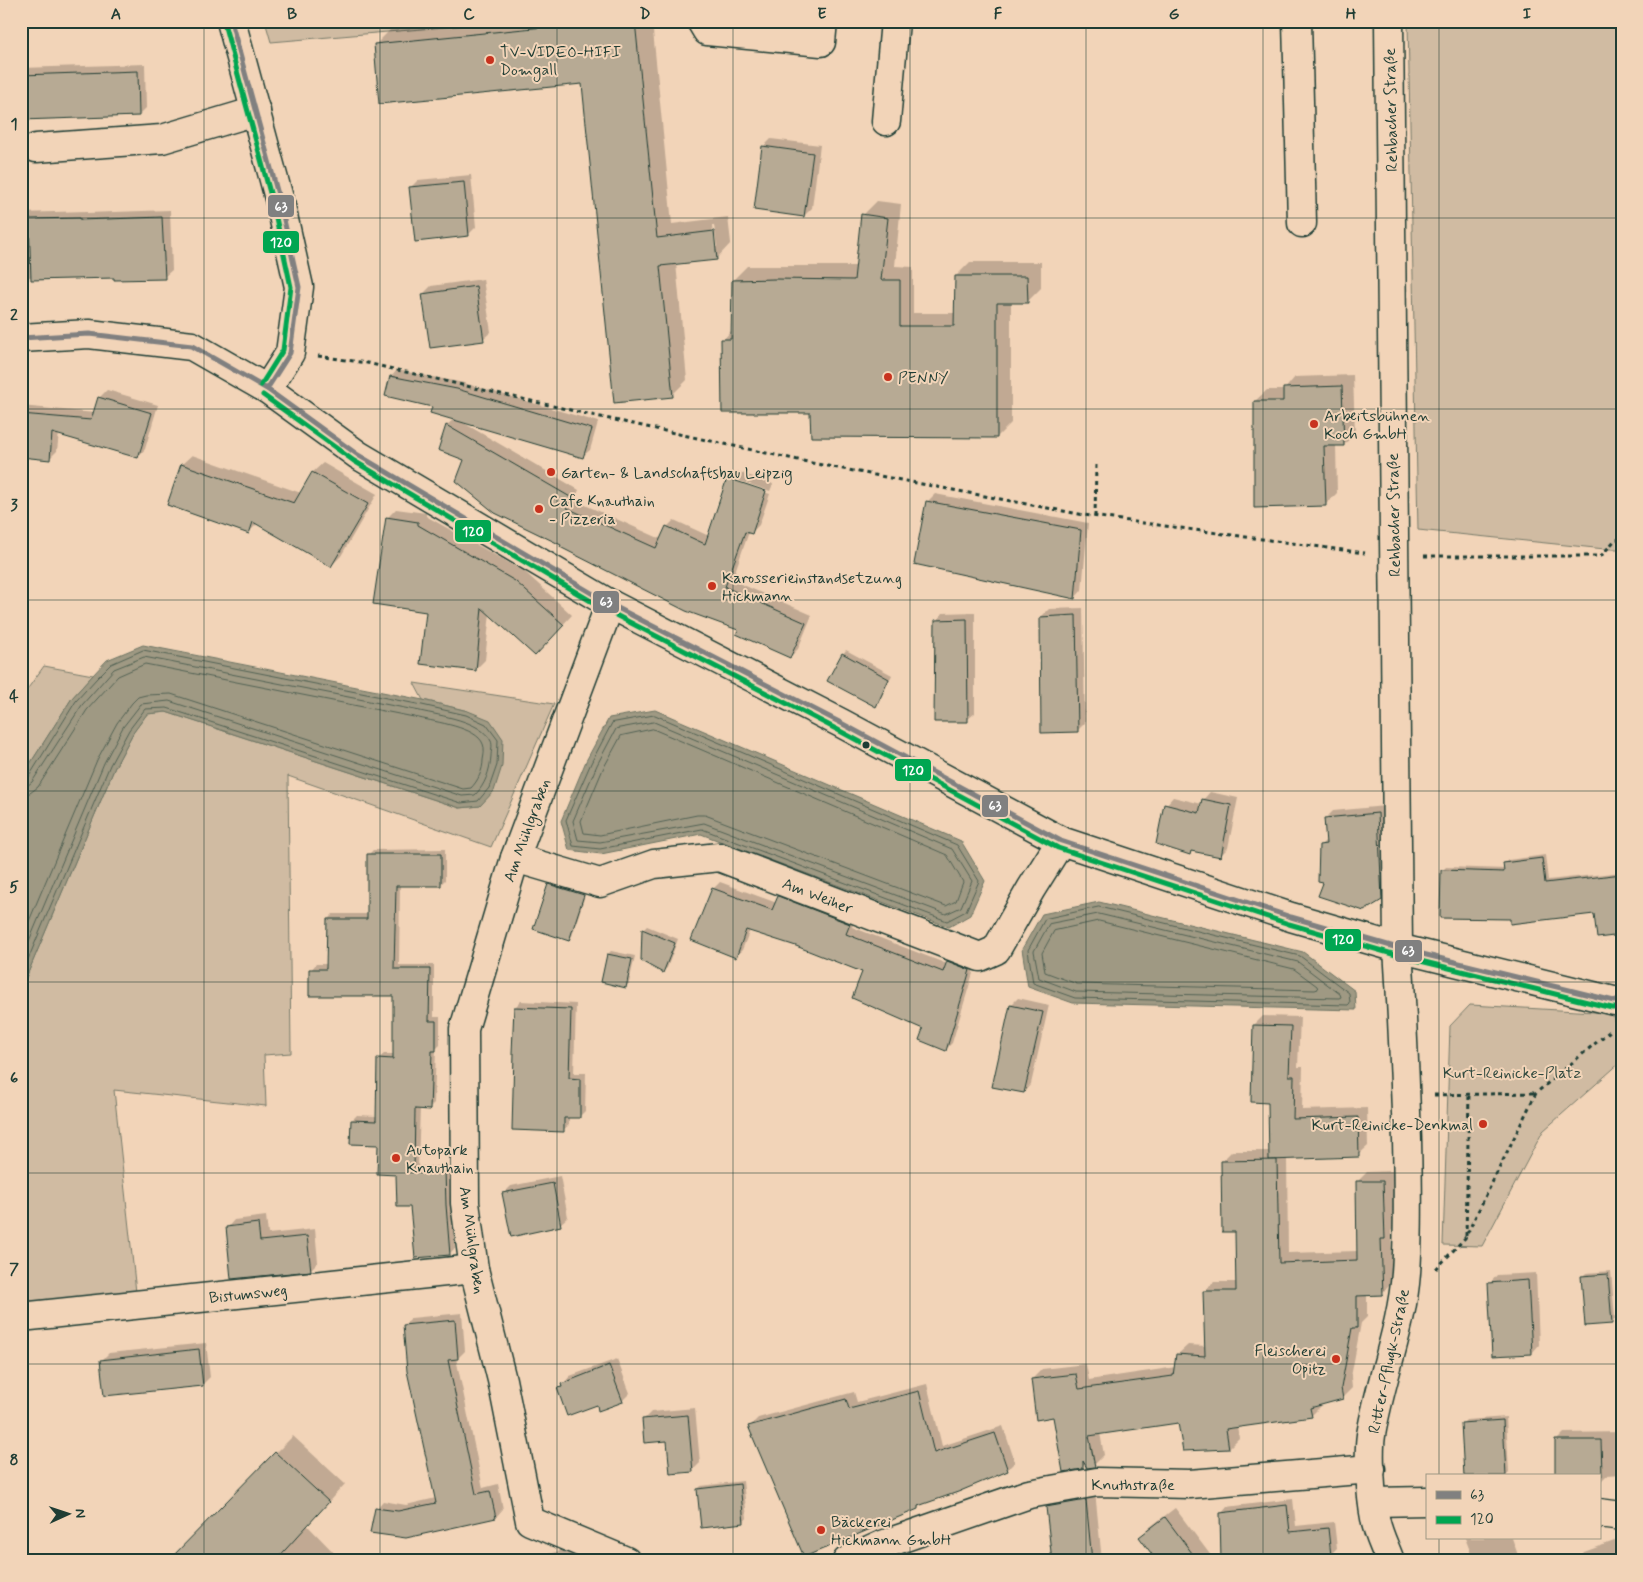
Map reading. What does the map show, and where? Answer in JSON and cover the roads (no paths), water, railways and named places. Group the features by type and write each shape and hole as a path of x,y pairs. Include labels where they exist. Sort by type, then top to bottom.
{"street":[{"path":"231,21 280,202 299,287 290,353 267,389"},
{"path":"701,21 707,31 821,42 823,21"},
{"path":"886,121 895,21"},
{"path":"1297,21 1302,223"},
{"name":"Rehbacher Straße","path":"1389,21 1398,948"},
{"path":"36,148 162,139 256,111"},
{"path":"21,338 89,334 192,346 267,389 358,455 610,604 841,723 1061,841 1291,917 1398,948 1614,1001 1618,1014"},
{"name":"Am Mühlgraben","path":"610,604 515,858 464,1029 464,1203 474,1269 502,1380 530,1521 626,1561"},
{"name":"Am Weiher","path":"515,858 600,884 654,864 719,856 980,957 996,950 1061,841"},
{"name":"Ritter-Pflugk-Straße","path":"1390,1561 1375,1520 1371,1469 1371,1437 1378,1401 1397,1328 1406,1274 1408,1192 1406,1095 1398,948"},
{"name":"Bistumsweg","path":"21,1317 474,1269"},
{"name":"Knuthstraße","path":"847,1561 882,1545 1029,1494 1096,1482 1190,1484 1371,1469"},
{"path":"1373,1502 1426,1501"},
{"path":"1600,1513 1622,1516"}],"water":[{"path":"143,645 423,700 468,711 490,720 503,739 502,766 494,791 480,806 460,808 166,712 147,714 133,733 115,767 25,980 21,984 21,778 72,698 93,675 107,660"},
{"path":"655,710 961,841 985,881 970,915 949,927 701,834 601,854 569,850 561,821 586,761 609,718"},
{"path":"1099,902 1303,952 1355,991 1356,1010 1073,1003 1028,987 1022,949 1042,914"}],"place":[{"name":"TV-VIDEO-HIFI Domgall","path":"490,60"},
{"name":"PENNY","path":"888,377"},
{"name":"Arbeitsbühnen Koch GmbH","path":"1314,424"},
{"name":"Garten- & Landschaftsbau Leipzig","path":"551,472"},
{"name":"Cafe Knauthain - Pizzeria","path":"539,509"},
{"name":"Karosserieinstandsetzung Hickmann","path":"712,586"},
{"name":"Kurt-Reinicke-Denkmal","path":"1483,1124"},
{"name":"Autopark Knauthain","path":"396,1158"},
{"name":"Fleischerei Opitz","path":"1336,1359"},
{"name":"Bäckerei Hickmann GmbH","path":"821,1530"}],"park label":[{"name":"Kurt-Reinicke-Platz","path":"1512,1072"}]}
